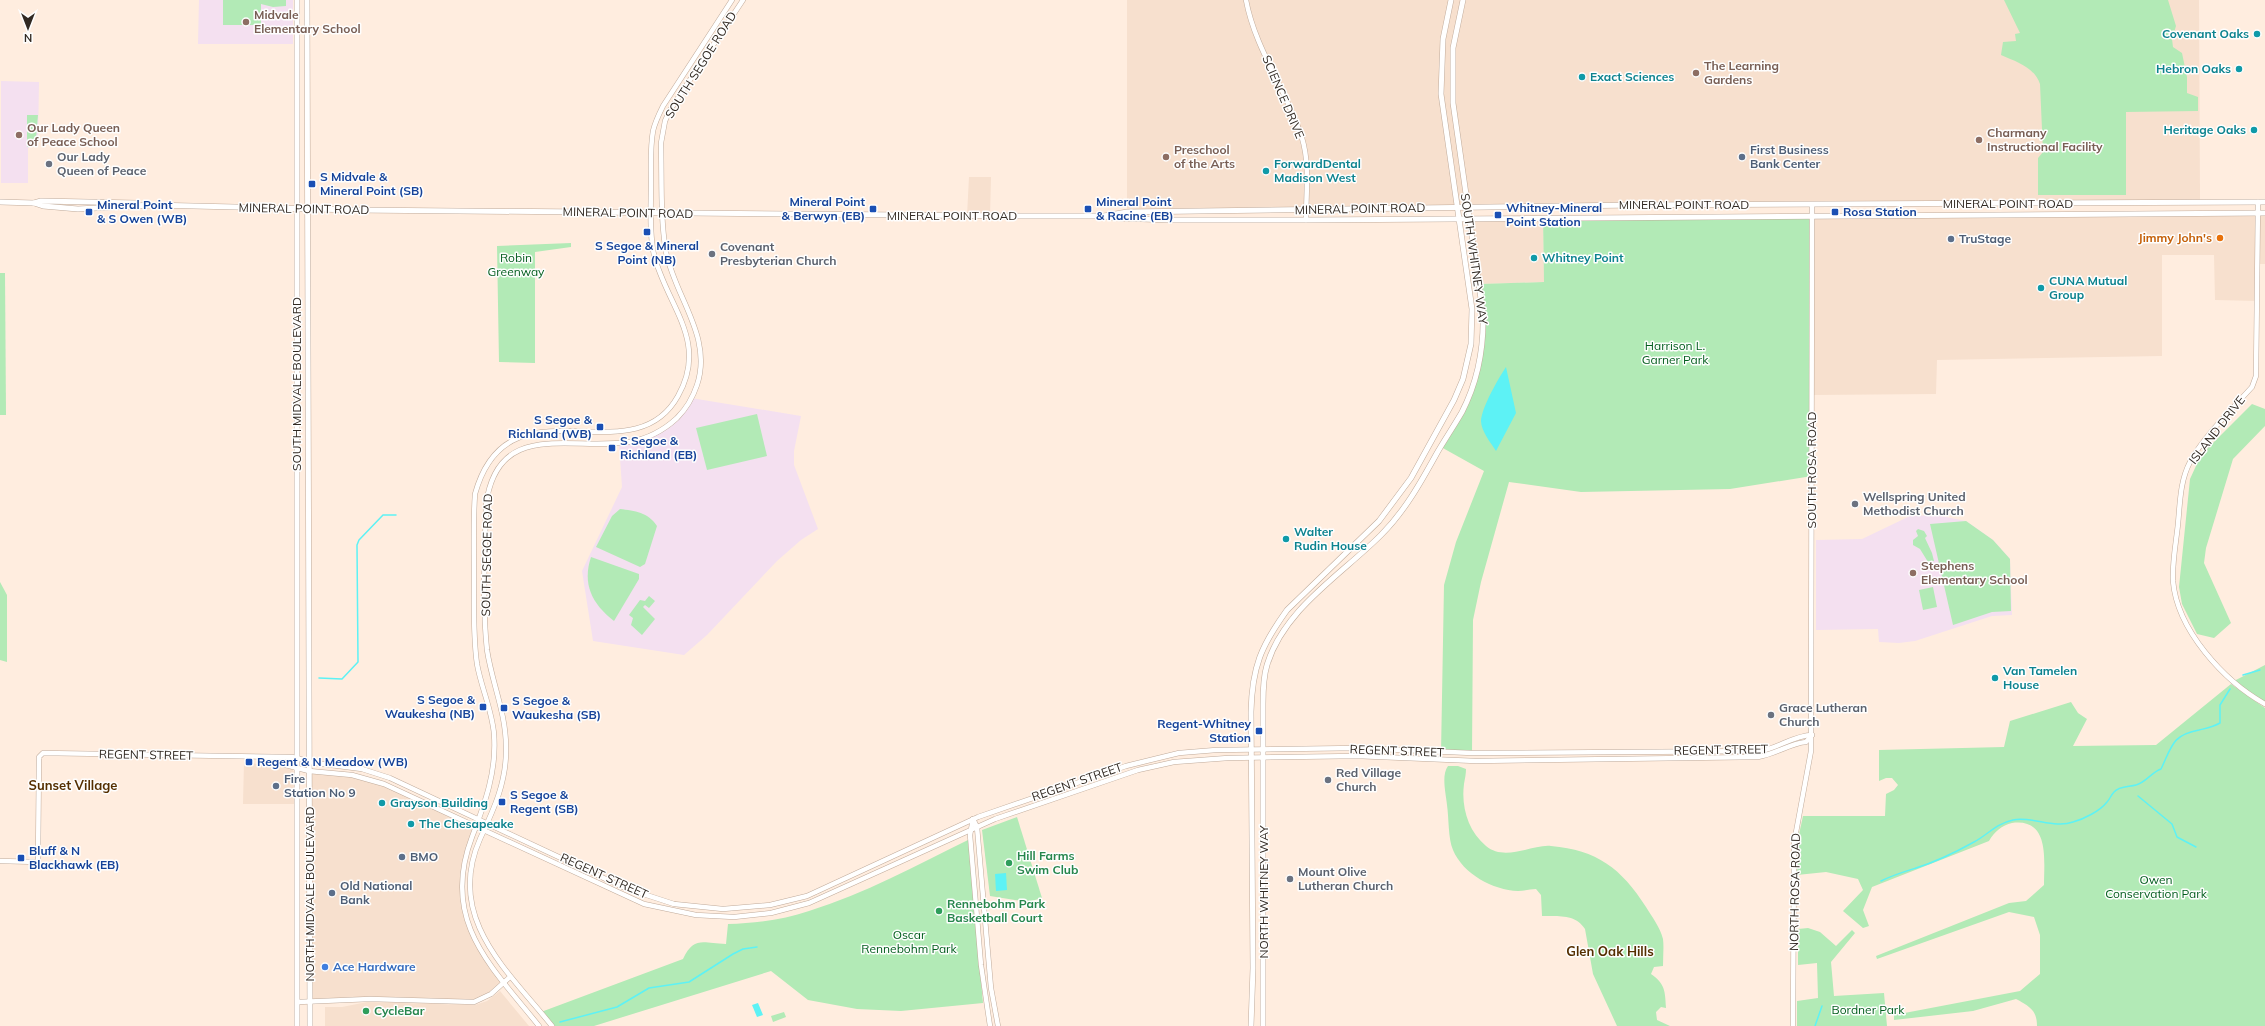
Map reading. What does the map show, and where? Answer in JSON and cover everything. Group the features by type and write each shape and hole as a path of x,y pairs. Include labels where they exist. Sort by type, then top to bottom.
{"main road":[{"name":"SOUTH MIDVALE BOULEVARD","path":"297,0 298,767"},
{"name":"SOUTH MIDVALE BOULEVARD","path":"307,0 309,762"},
{"name":"SOUTH WHITNEY WAY","path":"1252,758 1253,681 1264,645 1287,610 1379,521 1398,497 1435,436 1463,379 1469,359 1473,325 1469,285 1445,133 1440,77 1443,39 1451,0"},
{"name":"SOUTH WHITNEY WAY","path":"1264,758 1264,683 1266,667 1277,641 1295,616 1382,534 1410,501 1462,412 1472,388 1479,364 1484,329 1480,284 1454,120 1452,83 1453,48 1463,0"},
{"name":"MINERAL POINT ROAD","path":"0,202 34,203 43,206 78,209 152,205 297,209 651,214 1104,216 1115,218 1169,220 2265,214"},
{"name":"MINERAL POINT ROAD","path":"1104,216 1127,212 1456,207 2265,202"},
{"name":"NORTH WHITNEY WAY","path":"1251,1026 1253,981 1252,758"},
{"name":"NORTH WHITNEY WAY","path":"1263,1026 1264,758"},
{"name":"NORTH MIDVALE BOULEVARD","path":"309,762 310,1026"},
{"name":"NORTH MIDVALE BOULEVARD","path":"297,1026 298,767"}],"street":[{"name":"SOUTH SEGOE ROAD","path":"539,1026 483,956 475,943 468,927 462,899 464,859 492,778 494,745 492,724 477,663 474,638 474,505 478,483 491,458 508,443 517,438 537,432 628,431 656,419 677,398 688,375 690,359 689,347 681,319 654,254 651,214 651,144 657,118 732,0"},
{"name":"SOUTH SEGOE ROAD","path":"552,1026 510,977 484,939 471,899 472,867 504,775 506,748 504,718 490,665 486,638 485,511 488,484 502,462 527,447 552,443 630,442 654,434 666,426 687,406 699,380 700,347 694,322 667,255 663,214 661,143 665,121 742,0"},
{"name":"SCIENCE DRIVE","path":"1246,0 1253,25 1302,139 1306,163 1306,220"},
{"name":"ISLAND DRIVE","path":"2258,202 2258,368 2255,382 2195,454 2187,470 2181,491 2173,574 2175,596 2184,619 2205,650 2217,666 2265,704"},
{"name":"SOUTH ROSA ROAD","path":"1812,205 1812,735"},
{"name":"REGENT STREET","path":"0,861 38,862 40,755 43,753 298,758 309,762 344,765 374,772 488,823 625,888 647,896 692,907 734,909 781,903 807,896 973,819 1149,759 1188,752 1357,748 1472,753 1761,751 1774,749 1805,735 1812,735"},
{"name":"REGENT STREET","path":"253,757 298,767 309,771 348,774 384,784 622,895 663,909 696,915 734,917 771,913 816,901 977,827 1138,770 1193,759 1357,756 1476,761 1758,757 1770,755 1799,742 1806,742 1812,735"},
{"name":"NORTH ROSA ROAD","path":"1794,1026 1794,843 1810,764 1812,735"},
{"path":"973,819 977,827 991,988 998,1026"},
{"path":"973,819 970,830 981,965 990,1026"},
{"path":"862,871 865,878"},
{"path":"298,1002 382,999 474,1002 491,994 510,977"}],"shaded area":[{"name":"Midvale Elementary School","path":"199,0 293,0 293,44 198,44"},
{"path":"1127,0 2199,0 2200,202 1127,212"},
{"name":"Our Lady Queen of Peace School","path":"1,81 39,82 38,143 28,148 28,183 1,183"},
{"path":"969,177 991,177 990,216 967,216"},
{"path":"2265,213 2265,264 2258,264 2258,301 2215,300 2214,255 2162,255 2162,356 1937,360 1936,394 1812,395 1813,216"},
{"path":"1470,218 1543,218 1544,282 1480,284"},
{"path":"691,398 801,416 794,451 794,465 818,529 801,540 777,561 707,635 684,655 593,641 582,571 622,487 619,443 654,434 678,417"},
{"name":"Stephens Elementary School","path":"1936,515 1966,521 1993,540 2010,559 2012,615 1992,616 1915,641 1899,643 1879,642 1878,629 1816,630 1816,540 1862,539 1910,516"},
{"path":"244,762 292,769 295,773 295,804 243,804"},
{"path":"309,771 370,779 476,826 467,850 462,893 475,943 504,982 479,1000 370,999 310,1002"},
{"path":"500,991 529,1026 325,1026 325,1007 342,1007 367,1002 475,1005 487,1001"}],"green space":[{"path":"223,0 286,0 286,6 273,7 261,4 261,25 223,25"},
{"path":"2004,0 2168,0 2176,26 2172,39 2173,47 2182,53 2187,77 2187,93 2198,97 2198,111 2126,112 2126,195 2038,195 2038,158 2043,152 2040,84 2034,73 2029,69 2001,55 2003,42 2016,41 2015,34 2020,33"},
{"path":"27,115 38,115 36,139 28,147 27,147"},
{"name":"Harrison L. Garner Park","path":"1813,216 1812,476 1730,489 1581,492 1509,482 1481,582 1473,620 1472,753 1441,753 1444,585 1456,542 1484,471 1441,447 1472,388 1483,345 1480,284 1544,282 1543,218"},
{"name":"Robin Greenway","path":"571,243 571,247 535,252 535,363 499,362 497,246"},
{"path":"0,273 5,273 6,415 0,415"},
{"path":"2252,404 2265,409 2265,426 2233,459 2206,548 2204,563 2231,623 2214,638 2197,634 2182,604 2179,587 2190,479 2201,455"},
{"path":"757,414 767,456 707,470 696,428"},
{"path":"620,509 641,513 650,518 657,526 645,564 640,567 596,547 612,516"},
{"path":"1966,521 1993,540 2010,559 2011,611 1992,612 1953,625 1930,524"},
{"path":"1918,529 1924,531 1927,536 1925,538 1934,561 1928,562 1920,549 1913,545 1913,540 1918,536 1916,531"},
{"path":"591,557 639,574 639,579 614,621 600,608 591,593 588,576"},
{"path":"0,582 7,595 7,662 0,660"},
{"path":"1933,587 1937,607 1923,610 1919,590"},
{"path":"649,596 655,601 649,608 645,605 643,607 655,619 642,635 631,625 633,618 629,615 640,600 645,601"},
{"path":"2265,665 2265,704 2234,681"},
{"name":"Owen Conservation Park","path":"2231,684 2265,708 2265,1026 2037,1026 2034,1012 2025,1004 2016,999 1973,1011 1894,1020 1894,1015 2020,991 2040,974 2040,935 2034,917 2009,912 1877,959 1876,956 2009,903 2026,901 2044,885 2044,853 2039,834 2033,827 2024,823 2008,824 1999,829 1989,841 1872,887 1863,910 1869,926 1863,928 1843,911 1863,890 1858,879 1826,872 1797,875 1798,839 1803,816 1885,816 1886,794 1894,790 1898,785 1892,778 1886,778 1879,781 1879,750 2004,747 2010,721 2071,702 2078,713 2087,719 2073,746 2156,745"},
{"path":"1448,766 1458,766 1466,769 1463,793 1467,818 1470,826 1486,846 1494,851 1510,853 1544,846 1567,848 1582,852 1606,863 1637,893 1660,930 1663,939 1663,966 1654,967 1651,974 1662,984 1665,996 1666,1008 1661,1007 1656,1012 1657,1020 1670,1026 1617,1026 1593,974 1585,929 1581,924 1572,918 1542,916 1541,895 1536,889 1518,891 1499,888 1471,873 1458,859 1450,840 1448,810 1444,785 1445,774"},
{"name":"Hill Farms Swim Club","path":"1017,817 1042,898 1028,902 990,896 982,830"},
{"name":"Oscar Rennebohm Park","path":"968,840 983,1003 901,1011 857,1009 808,1000 771,971 594,1026 552,1026 541,1012 683,959 691,947 700,942 726,944 728,924 779,919 830,904 890,878"},
{"name":"Bordner Park","path":"1808,928 1820,932 1836,946 1852,930 1855,933 1831,962 1834,996 1884,993 1887,1026 1797,1026 1797,1001 1818,998 1817,963 1798,965 1798,929"},
{"path":"784,1012 786,1017 773,1022 771,1016"}],"water":[{"path":"1506,367 1516,413 1496,451 1484,433 1481,421 1487,401"},
{"path":"1006,873 1007,890 996,891 995,874"},
{"path":"758,1003 763,1015 757,1017 752,1005"}],"waterway":[{"path":"319,678 342,679 358,662 357,545 359,540 383,515 396,515"},
{"path":"2243,675 2260,670"},
{"path":"1881,881 1931,863 1953,853 1979,839 2001,824 2013,820 2021,819 2066,824 2087,817 2104,805 2116,790 2139,784 2161,769 2171,748 2178,738 2190,732 2215,726 2220,723 2220,705 2230,689"},
{"path":"2138,796 2172,824 2177,837 2196,847"},
{"path":"560,1022 617,1007 649,988 689,982 733,954 743,949 757,947"},
{"path":"1815,1026 1822,1006"}],"place":[{"name":"Midvale Elementary School","path":"246,22"},
{"name":"Covenant Oaks","path":"2257,34"},
{"name":"Hebron Oaks","path":"2239,69"},
{"name":"The Learning Gardens","path":"1696,73"},
{"name":"Exact Sciences","path":"1582,77"},
{"name":"Heritage Oaks","path":"2254,130"},
{"name":"Our Lady Queen of Peace School","path":"19,135"},
{"name":"Charmany Instructional Facility","path":"1979,140"},
{"name":"Preschool of the Arts","path":"1166,157"},
{"name":"First Business Bank Center","path":"1742,157"},
{"name":"Our Lady Queen of Peace","path":"49,164"},
{"name":"ForwardDental Madison West","path":"1266,171"},
{"name":"S Midvale & Mineral Point (SB)","path":"312,184"},
{"name":"Mineral Point & Berwyn (EB)","path":"873,209"},
{"name":"Mineral Point & Racine (EB)","path":"1088,209"},
{"name":"Mineral Point & S Owen (WB)","path":"89,212"},
{"name":"Rosa Station","path":"1835,212"},
{"name":"Whitney-Mineral Point Station","path":"1498,215"},
{"name":"S Segoe & Mineral Point (NB)","path":"647,232"},
{"name":"Jimmy John's","path":"2220,238"},
{"name":"TruStage","path":"1951,239"},
{"name":"Covenant Presbyterian Church","path":"712,254"},
{"name":"Whitney Point","path":"1534,258"},
{"name":"CUNA Mutual Group","path":"2041,288"},
{"name":"S Segoe & Richland (WB)","path":"600,427"},
{"name":"S Segoe & Richland (EB)","path":"612,448"},
{"name":"Wellspring United Methodist Church","path":"1855,504"},
{"name":"Walter Rudin House","path":"1286,539"},
{"name":"Stephens Elementary School","path":"1913,573"},
{"name":"Van Tamelen House","path":"1995,678"},
{"name":"S Segoe & Waukesha (NB)","path":"483,707"},
{"name":"S Segoe & Waukesha (SB)","path":"504,708"},
{"name":"Grace Lutheran Church","path":"1771,715"},
{"name":"Regent-Whitney Station","path":"1259,731"},
{"name":"Regent & N Meadow (WB)","path":"249,762"},
{"name":"Red Village Church","path":"1328,780"},
{"name":"Fire Station No 9","path":"276,786"},
{"name":"S Segoe & Regent (SB)","path":"502,802"},
{"name":"Grayson Building","path":"382,803"},
{"name":"The Chesapeake","path":"411,824"},
{"name":"BMO","path":"402,857"},
{"name":"Bluff & N Blackhawk (EB)","path":"21,858"},
{"name":"Hill Farms Swim Club","path":"1009,863"},
{"name":"Mount Olive Lutheran Church","path":"1290,879"},
{"name":"Old National Bank","path":"332,893"},
{"name":"Rennebohm Park Basketball Court","path":"939,911"},
{"name":"Ace Hardware","path":"325,967"},
{"name":"CycleBar","path":"366,1011"}],"district":[{"name":"Sunset Village","path":"73,785"},
{"name":"Glen Oak Hills","path":"1610,951"}]}
